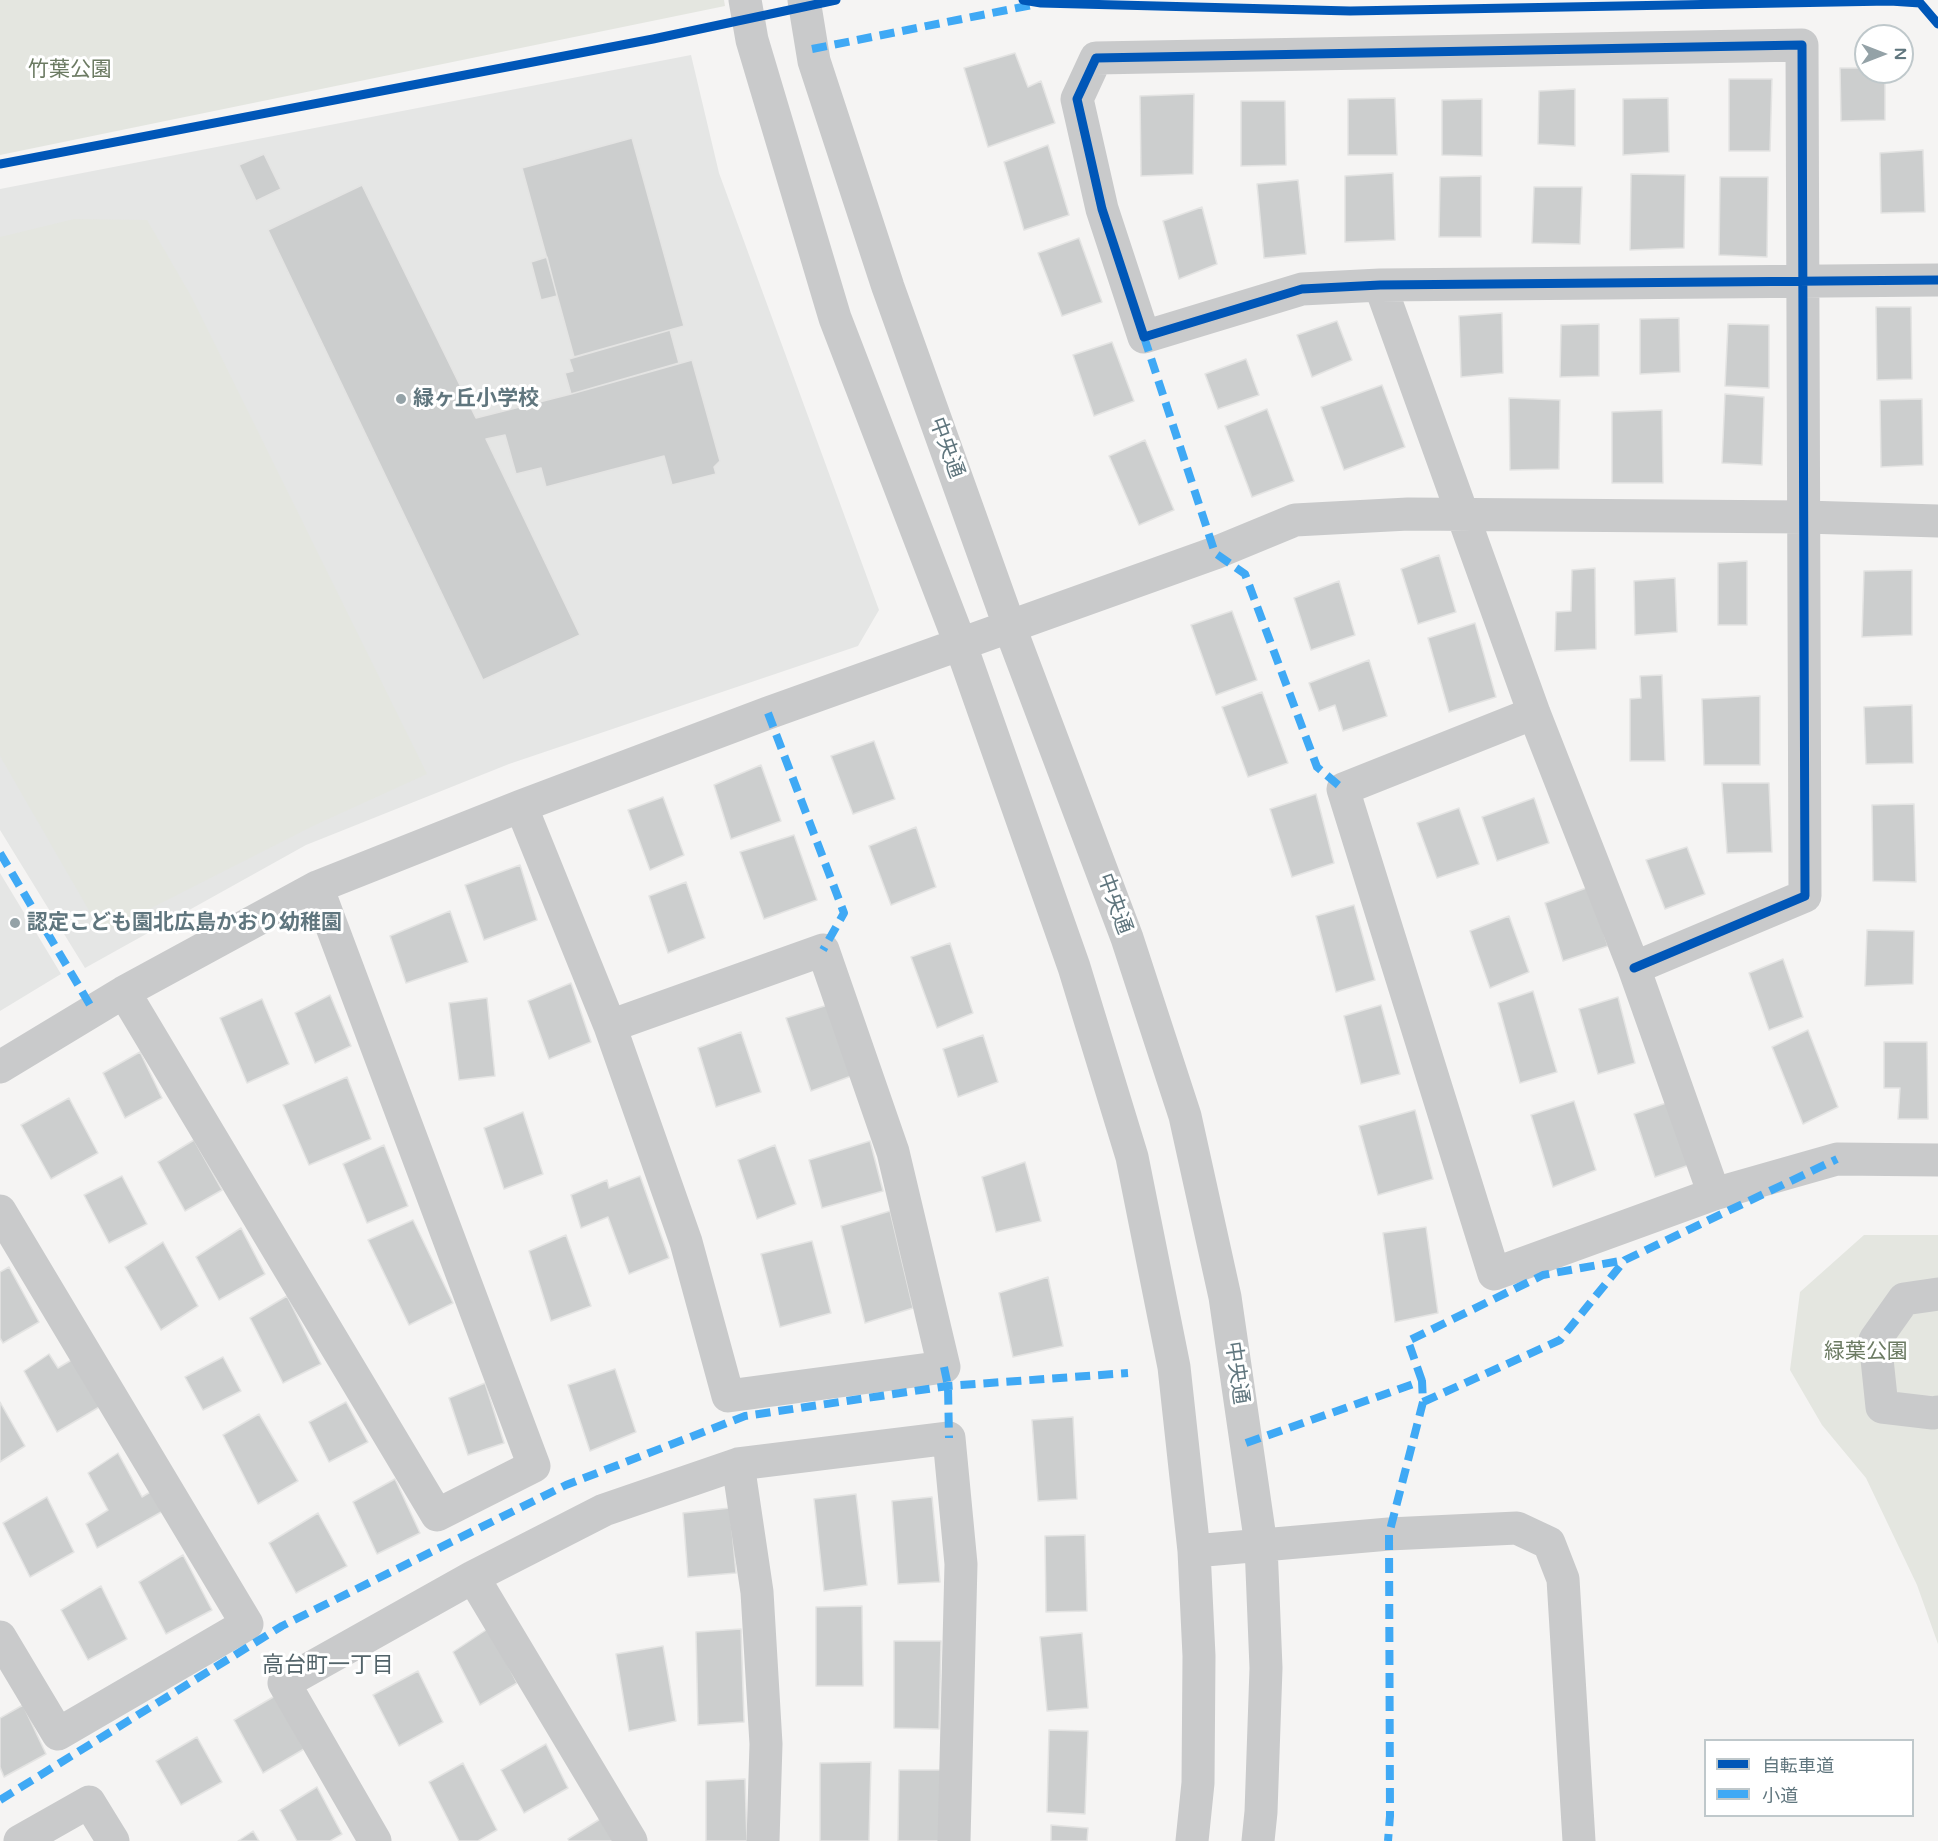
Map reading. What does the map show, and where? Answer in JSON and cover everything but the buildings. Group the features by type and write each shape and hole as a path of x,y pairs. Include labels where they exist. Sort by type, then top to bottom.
{"street":[{"path":"745,0 752,40 835,318 960,643 1074,967 1132,1157 1174,1367 1194,1551 1199,1656 1198,1783 1192,1841"},
{"name":"中央通","path":"804,0 814,61 884,276 1009,625 1127,938 1185,1116 1226,1297 1261,1545 1266,1668 1258,1841"},
{"path":"1634,968 1805,896 1805,517 1803,282 1802,45 1096,58 1077,99 1102,209 1144,337 1302,289 1380,285 1803,282 1938,280"},
{"path":"1380,285 1534,713 1634,968 1714,1194"},
{"path":"0,1067 124,992 317,887 521,806 1009,625 1215,553 1295,520 1408,514 1805,517 1938,521"},
{"path":"1534,713 1343,789 1494,1274 1714,1194 1837,1159 1938,1160"},
{"path":"521,806 610,1026 686,1242 728,1396 944,1367 894,1152 824,950 610,1026"},
{"path":"124,992 437,1515 534,1466 317,887"},
{"path":"0,1211 247,1624 58,1734 0,1637"},
{"path":"1938,1294 1904,1299 1875,1340 1882,1407 1938,1412"},
{"path":"375,1841 284,1683 473,1577 604,1510 738,1464 949,1438 961,1564 954,1841"},
{"path":"738,1464 757,1592 766,1744 763,1841"},
{"path":"1194,1551 1389,1534 1516,1528 1550,1543 1563,1579 1579,1841"},
{"path":"473,1577 631,1841"},
{"path":"20,1841 89,1802 113,1841"}],"shaded area":[{"name":"緑ヶ丘小学校","path":"691,55 719,173 879,610 858,646 509,764 306,845 85,968 0,830 0,189"},
{"name":"認定こども園北広島かおり幼稚園","path":"0,873 61,974 0,1011"}],"green space":[{"name":"竹葉公園","path":"0,0 724,0 725,6 0,155"},
{"path":"74,219 147,220 191,296 427,774 315,825 102,933 0,756 0,237"},
{"name":"緑葉公園","path":"1864,1235 1938,1235 1938,1644 1917,1585 1866,1478 1822,1425 1790,1370 1800,1292"}],"marked path":[{"path":"812,49 1032,5"},
{"path":"1144,337 1215,553 1245,574 1317,767 1343,789"},
{"path":"768,713 844,913 823,950"},
{"path":"0,853 93,1010"},
{"path":"1423,1402 1560,1340 1625,1260 1837,1159"},
{"path":"1422,1381 1408,1341 1543,1275 1625,1260"},
{"path":"944,1367 948,1386 949,1438"},
{"path":"0,1800 282,1626 566,1485 745,1416 948,1386 1128,1373"},
{"path":"1246,1443 1422,1381 1423,1402 1389,1534 1390,1816 1388,1841"}],"cycle path":[{"path":"0,164 653,39 836,0"},
{"path":"1023,0 1041,3 1350,11 1890,1 1920,3 1938,24"},
{"path":"1634,968 1805,896 1804,364 1803,257 1802,45 1096,58 1077,99 1102,209 1144,337 1302,289 1380,285 1938,280"}],"place":[{"name":"緑ヶ丘小学校","path":"401,399"},
{"name":"認定こども園北広島かおり幼稚園","path":"15,923"}],"district":[{"name":"高台町一丁目","path":"328,1666"}]}
